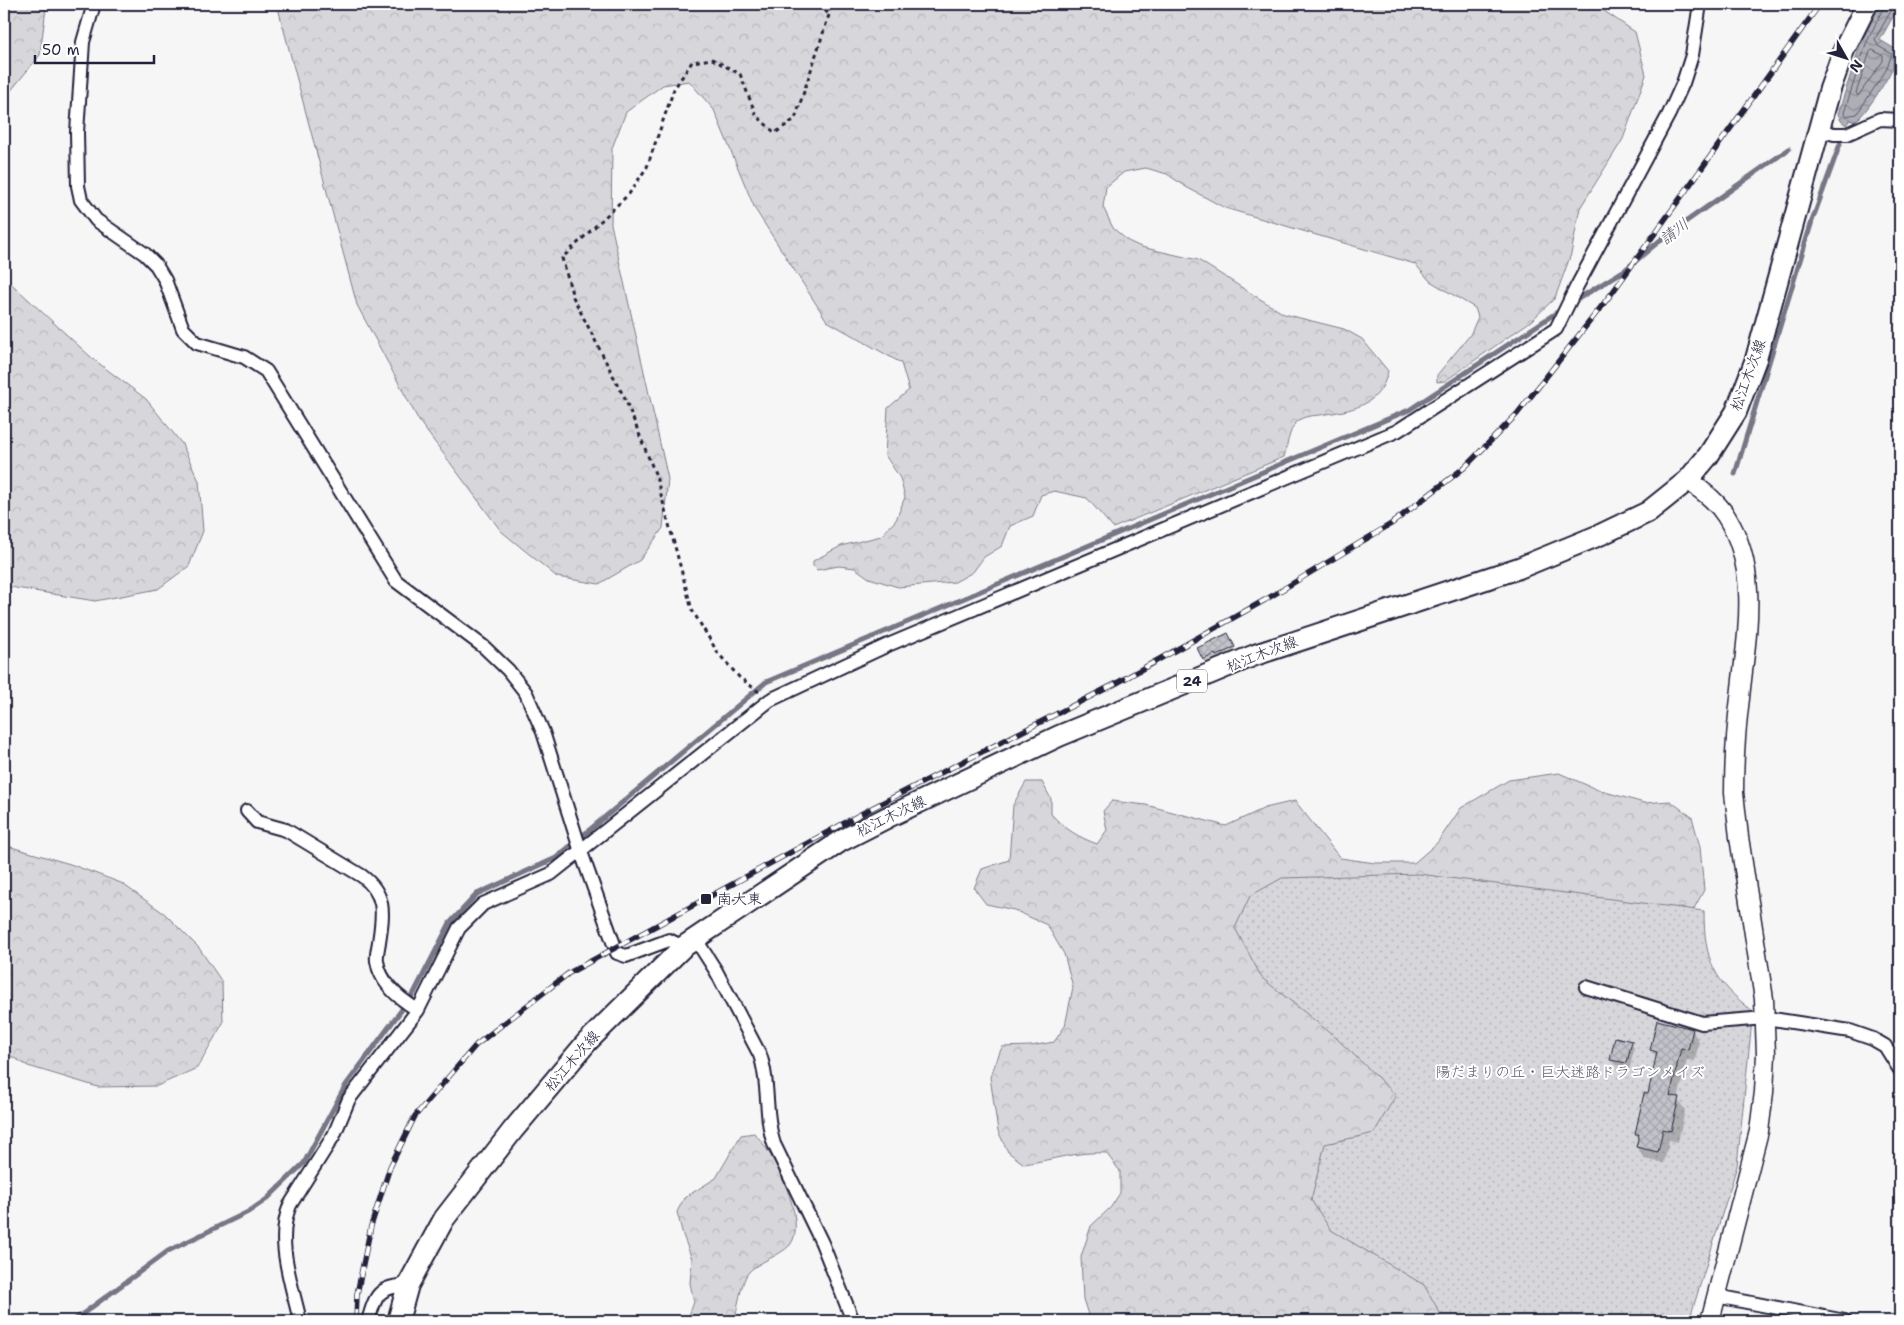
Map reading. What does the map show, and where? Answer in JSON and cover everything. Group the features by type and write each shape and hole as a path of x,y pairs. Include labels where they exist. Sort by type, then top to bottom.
{"main road":[{"name":"松江木次線","path":"398,1321 408,1285 444,1219 513,1130 587,1042 689,943 841,841 1059,736 1255,655 1519,568 1602,534 1648,512 1688,480 1708,456 1736,412 1756,359 1818,130 1844,50 1867,4"}],"street":[{"path":"94,4 83,42 77,122 78,186 81,200 96,220 145,254 156,265 165,280 183,329 191,339 197,343 244,357 266,372 396,581 484,647 508,670 526,693 543,732 578,844 620,956 635,953 669,940 689,943 716,971 760,1055 764,1068 769,1129 774,1144 822,1243 853,1321"},
{"path":"300,1321 287,1265 284,1239 285,1217 298,1190 334,1135 349,1099 411,1006 459,928 483,904 551,874 578,844 770,700 897,642 1397,431 1556,329 1576,286 1669,114 1683,83 1692,55 1696,5"},
{"path":"1818,130 1834,134 1847,134 1880,119 1900,120"},
{"path":"1688,480 1714,500 1726,515 1736,537 1746,573 1749,621 1734,763 1734,793 1766,1018 1764,1092 1759,1131 1710,1321"},
{"path":"247,811 257,822 286,830 374,885 378,891 382,910 377,964 388,985 411,1006"},
{"path":"1586,987 1702,1022 1766,1018 1850,1031 1873,1039 1884,1046 1900,1070"},
{"path":"368,1321 375,1297 391,1286 408,1285"},
{"path":"1716,1296 1845,1321"}],"path":[{"path":"820,4 829,16"},
{"path":"770,700 738,677 718,653 692,610 656,476 626,401 573,297 562,258 629,194 647,167 674,88 692,62 712,60 740,74 756,115 775,133 795,119 829,16 830,4"}],"green space":[{"path":"4,4 45,4 46,8 40,55 4,99"},
{"path":"277,4 1280,4 1310,9 1324,4 1594,4 1635,32 1646,75 1623,139 1580,208 1571,254 1555,298 1531,321 1445,381 1437,382 1437,375 1470,335 1478,317 1475,308 1430,281 1415,264 1225,208 1186,187 1167,174 1146,168 1124,172 1106,187 1103,207 1113,228 1128,241 1141,247 1198,260 1284,314 1344,329 1362,339 1388,371 1384,383 1378,392 1363,405 1343,411 1300,419 1291,431 1284,457 1113,528 1087,498 1054,491 1041,495 1033,516 1010,526 1002,546 984,557 973,572 955,582 898,587 869,578 855,568 839,566 817,570 813,566 813,561 841,546 881,536 896,520 905,497 900,478 885,455 888,408 909,390 901,363 827,321 755,209 714,110 689,81 663,85 626,112 612,148 611,224 668,479 663,528 640,560 599,584 557,577 501,531 419,421 357,305"},
{"path":"4,277 93,359 146,399 182,444 199,481 203,531 189,566 158,589 95,601 4,586"},
{"path":"1559,773 1598,790 1644,803 1670,801 1692,817 1700,847 1704,890 1691,914 1398,1056 1471,1321 1090,1321 1083,1299 1081,1257 1091,1226 1111,1207 1120,1193 1120,1171 1106,1153 1075,1155 1024,1164 1008,1152 998,1131 990,1077 1002,1047 1031,1046 1054,1042 1065,1026 1073,987 1064,954 1047,925 1014,910 986,904 974,888 982,869 1009,860 1013,805 1026,782 1042,782 1051,799 1051,814 1072,832 1097,844 1107,830 1103,811 1112,801 1146,805 1226,826 1265,808 1295,801 1340,858 1375,863 1414,863 1437,843 1461,808 1509,780"},
{"path":"4,845 70,864 121,883 165,914 199,948 222,982 223,1023 197,1068 157,1086 98,1087 28,1066 4,1052"},
{"name":"陽だまりの丘・巨大迷路ドラゴンメイズ","path":"1419,874 1704,911 1706,943 1714,969 1720,980 1729,990 1753,1011 1737,1166 1689,1321 1438,1321 1440,1313 1424,1285 1331,1230 1311,1200 1325,1144 1374,1133 1396,1095 1333,1035 1262,978 1235,928 1250,896 1282,878"},
{"path":"754,1133 762,1142 779,1170 786,1187 792,1204 795,1234 786,1249 748,1273 741,1289 735,1321 687,1321 694,1302 690,1283 692,1259 677,1212 684,1198 716,1178 741,1135"}],"water":[{"path":"1881,4 1900,4 1880,40 1900,52 1900,54 1868,107 1858,119 1854,122 1850,120 1846,125 1841,121 1838,114 1861,42"}],"building":[{"path":"1228,633 1235,647 1203,660 1197,648"},
{"path":"1657,1020 1693,1029 1688,1050 1681,1048 1670,1096 1679,1097 1671,1131 1663,1129 1658,1152 1636,1147 1639,1134 1635,1134 1644,1093 1648,1094 1657,1052 1650,1050"},
{"path":"1615,1037 1632,1041 1627,1063 1610,1060"}],"waterway":[{"path":"1735,474 1812,221 1840,144"},
{"name":"請川","path":"1573,302 1625,270 1664,237 1789,149"},
{"path":"73,1321 168,1251 248,1212 267,1199 304,1163 346,1085 414,993 450,923 477,894 556,858 766,682 1409,410 1562,309"}],"railway":[{"path":"356,1321 357,1294 371,1226 390,1167 415,1116 476,1045 569,973 874,807 1115,684 1265,600 1391,524 1465,467 1517,414 1612,293 1820,4"}],"place":[{"name":"南大東","path":"706,899"}]}
